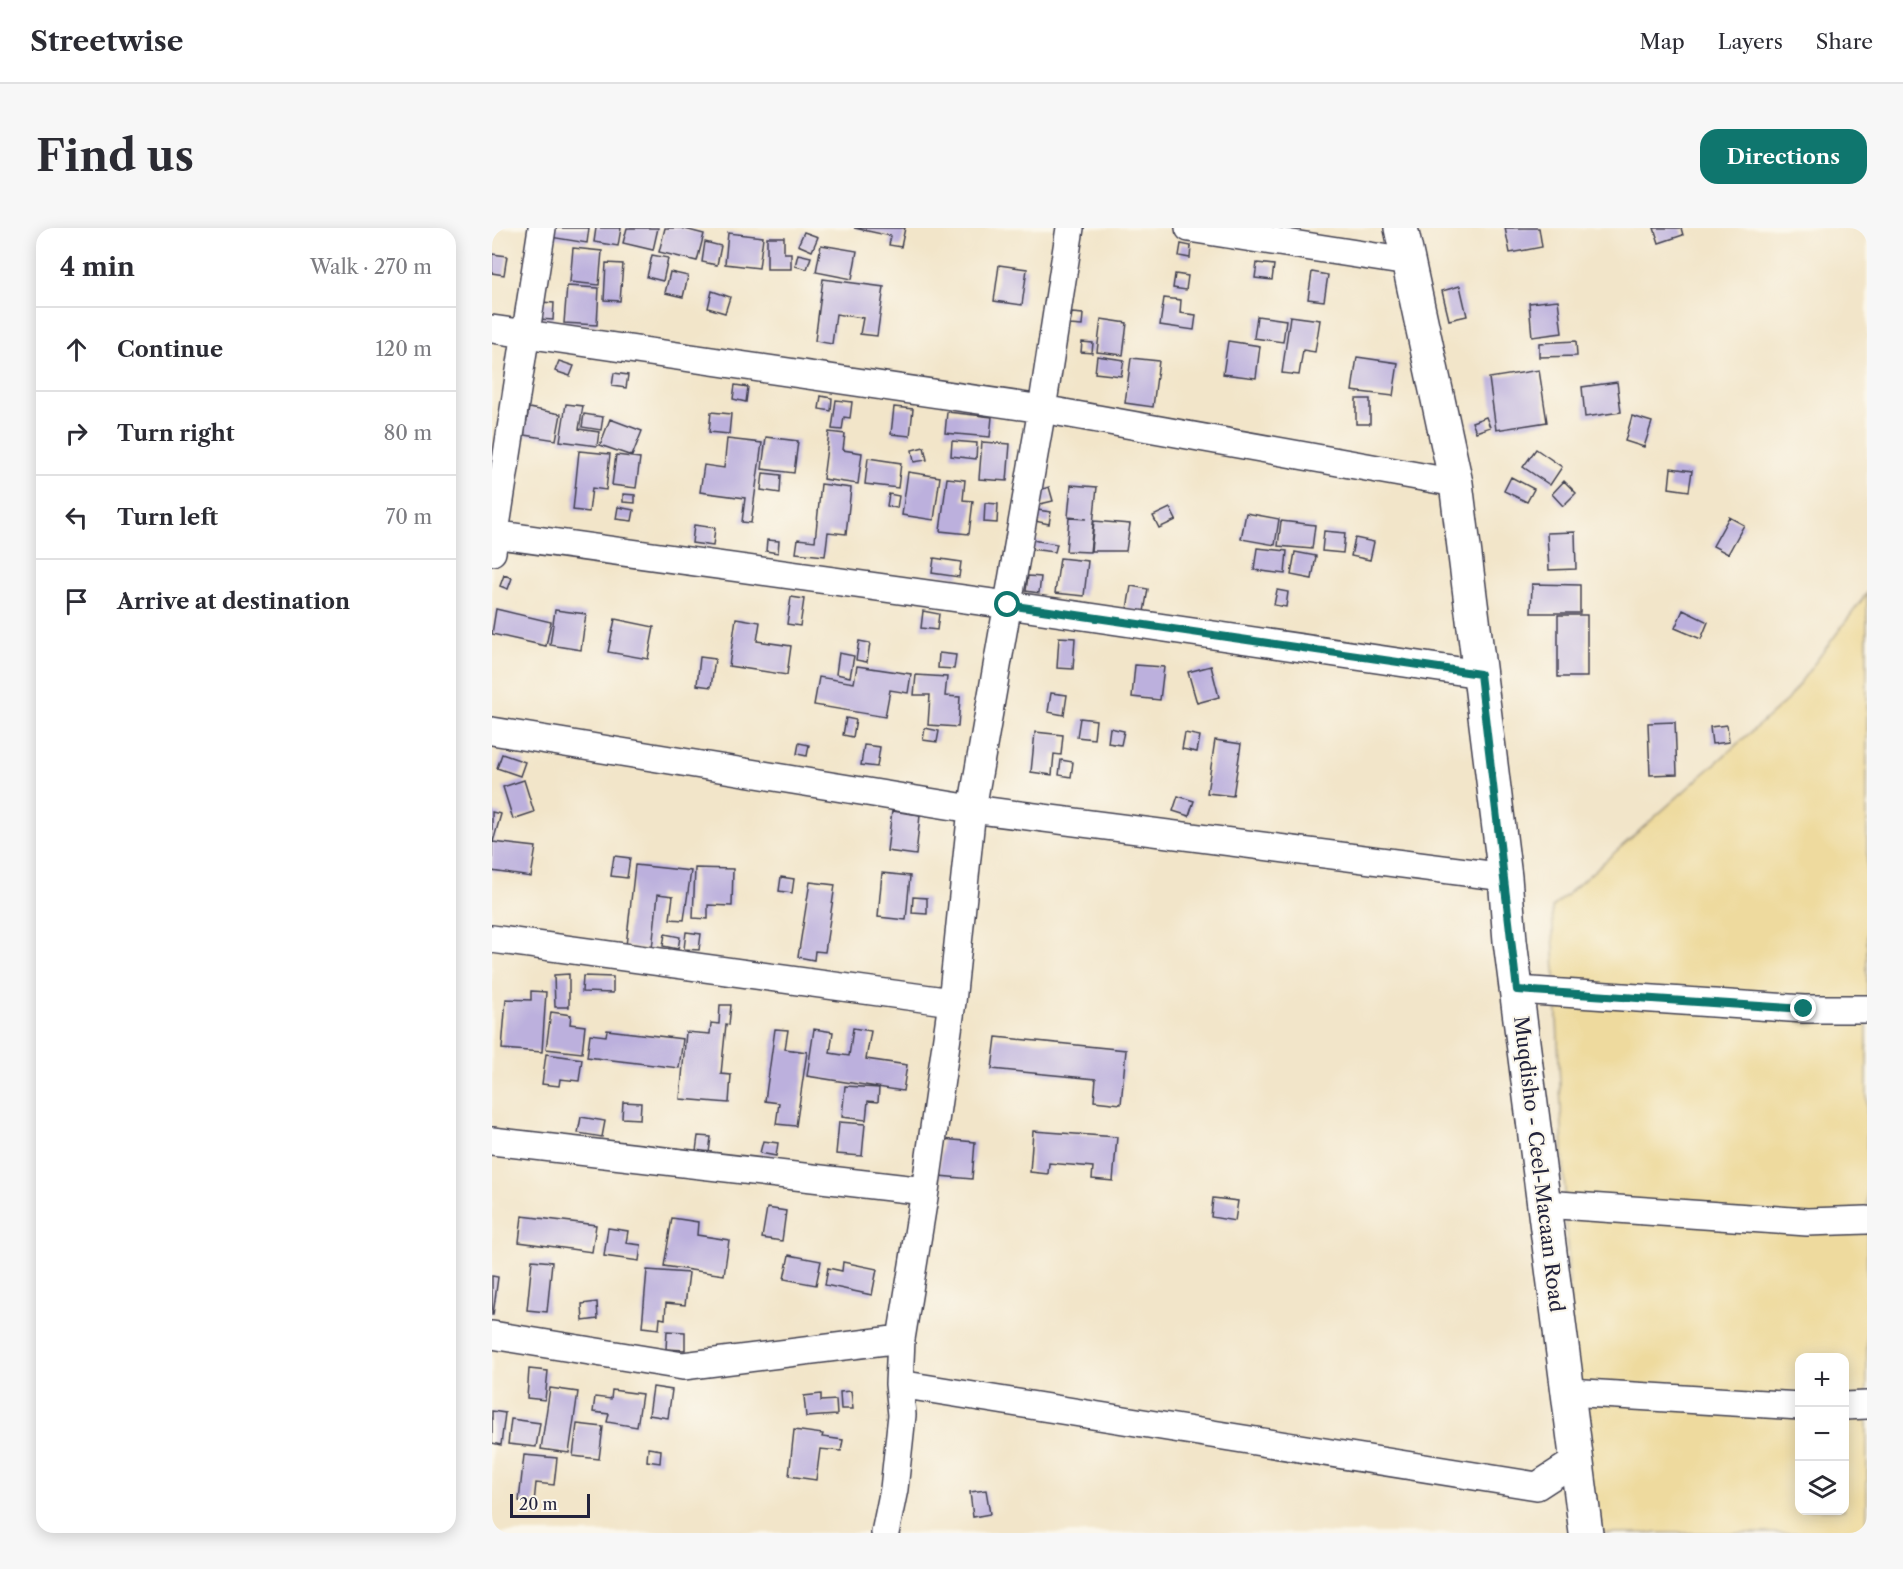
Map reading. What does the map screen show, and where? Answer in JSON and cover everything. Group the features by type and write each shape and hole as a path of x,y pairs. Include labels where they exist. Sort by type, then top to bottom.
{"street":[{"path":"542,228 493,540 1008,605 1480,674"},
{"path":"885,1533 894,1489 902,1414 899,1384 901,1340 952,1002 972,808 1042,409 1070,228"},
{"path":"1189,228 1408,262"},
{"name":"Muqdisho - Ceel-Macaan Road","path":"1401,228 1456,483 1586,1533"},
{"path":"492,329 1042,409 1456,483"},
{"path":"492,731 972,808 1505,877"},
{"path":"492,939 952,1002"},
{"path":"1517,990 1804,1009 1867,1009"},
{"path":"492,1141 925,1191"},
{"path":"1544,1204 1807,1222 1867,1220"},
{"path":"492,1335 683,1366 901,1340"},
{"path":"899,1384 1537,1486 1577,1460"},
{"path":"1568,1392 1795,1406"},
{"path":"1849,1406 1867,1405"}],"sand":[{"path":"1867,593 1867,1533 1586,1533 1577,1460 1552,908 1787,700"}],"building":[{"path":"552,228 589,228 587,243 550,237"},
{"path":"596,228 621,228 618,246 594,242"},
{"path":"627,228 658,228 653,250 623,243"},
{"path":"665,228 681,228 704,234 697,261 659,252"},
{"path":"854,228 905,228 901,247 889,245 891,236"},
{"path":"1505,228 1539,228 1542,247 1510,253"},
{"path":"1654,228 1681,228 1683,235 1659,243"},
{"path":"804,232 818,237 812,251 798,245"},
{"path":"728,233 763,237 759,268 725,264"},
{"path":"767,237 784,237 784,253 791,253 791,269 767,269"},
{"path":"705,242 721,246 717,265 702,262"},
{"path":"1181,244 1191,246 1190,258 1179,256"},
{"path":"821,245 857,251 852,279 816,272"},
{"path":"573,248 602,251 599,285 570,282"},
{"path":"492,254 507,256 504,275 492,273"},
{"path":"798,254 811,257 807,269 795,266"},
{"path":"652,255 668,258 663,281 647,277"},
{"path":"606,263 623,264 620,301 604,300"},
{"path":"1257,263 1274,265 1272,280 1255,278"},
{"path":"999,265 1027,269 1022,305 994,301"},
{"path":"670,272 688,276 683,297 665,293"},
{"path":"1312,272 1328,275 1324,301 1308,299"},
{"path":"1175,274 1188,276 1186,290 1173,288"},
{"path":"823,279 884,287 877,336 860,334 863,318 836,314 832,344 815,341"},
{"path":"567,286 599,288 597,325 564,323"},
{"path":"1460,286 1467,316 1449,320 1442,291"},
{"path":"712,291 730,297 725,313 708,308"},
{"path":"1164,298 1181,300 1180,313 1196,315 1194,330 1160,325"},
{"path":"1558,300 1562,333 1532,337 1529,303"},
{"path":"541,302 554,303 553,320 539,319"},
{"path":"1072,313 1083,314 1082,326 1070,325"},
{"path":"1257,316 1286,320 1283,342 1254,338"},
{"path":"1290,316 1320,320 1315,352 1303,350 1299,375 1282,373"},
{"path":"1101,319 1127,323 1123,355 1097,352"},
{"path":"1228,341 1260,346 1256,378 1223,374"},
{"path":"1576,341 1577,356 1539,357 1539,343"},
{"path":"1082,342 1093,343 1092,353 1081,352"},
{"path":"1097,356 1124,360 1121,376 1095,373"},
{"path":"1357,357 1398,363 1393,396 1352,391"},
{"path":"1131,358 1159,361 1153,407 1125,403"},
{"path":"559,361 574,366 570,376 555,371"},
{"path":"1539,370 1547,422 1496,430 1489,378"},
{"path":"614,373 628,375 626,388 612,386"},
{"path":"1617,382 1621,412 1585,417 1582,387"},
{"path":"735,385 748,387 746,402 733,399"},
{"path":"821,396 832,398 831,411 819,409"},
{"path":"1356,399 1370,399 1370,424 1356,424"},
{"path":"836,400 852,402 850,418 844,417 842,430 832,429"},
{"path":"566,404 583,406 579,429 599,432 597,446 560,441"},
{"path":"894,407 913,409 910,436 891,434"},
{"path":"529,408 561,414 556,440 524,435"},
{"path":"711,412 731,414 729,434 709,432"},
{"path":"947,412 992,417 990,437 945,433"},
{"path":"584,414 603,417 601,430 582,427"},
{"path":"1632,416 1652,422 1644,447 1625,441"},
{"path":"1486,417 1490,427 1476,432 1472,422"},
{"path":"610,419 642,431 632,456 600,445"},
{"path":"829,432 845,434 843,450 862,453 858,484 823,479"},
{"path":"766,437 798,441 794,473 762,469"},
{"path":"727,439 762,443 751,523 742,522 745,498 700,492 704,465 724,468"},
{"path":"952,441 977,443 976,459 951,456"},
{"path":"982,442 1010,444 1007,481 979,479"},
{"path":"924,447 927,460 914,462 912,450"},
{"path":"1536,449 1562,467 1550,485 1523,467"},
{"path":"579,451 610,454 606,490 592,488 589,512 573,510"},
{"path":"616,455 640,458 636,488 612,485"},
{"path":"868,458 901,463 898,488 865,484"},
{"path":"1671,468 1692,471 1689,491 1669,488"},
{"path":"908,472 940,477 934,520 902,515"},
{"path":"763,473 781,475 780,493 761,490"},
{"path":"1511,477 1534,489 1527,502 1504,491"},
{"path":"947,478 965,480 963,500 973,501 969,534 940,531"},
{"path":"1564,481 1576,493 1563,506 1552,494"},
{"path":"821,484 851,488 846,534 828,532 825,556 796,553 798,539 815,541"},
{"path":"1071,485 1097,487 1090,552 1066,551 1069,518 1087,519 1068,517"},
{"path":"1049,487 1053,501 1040,504 1037,491"},
{"path":"623,494 635,495 635,503 623,502"},
{"path":"889,494 899,496 897,508 887,506"},
{"path":"985,503 998,504 997,523 984,522"},
{"path":"618,507 634,510 632,521 616,519"},
{"path":"1170,508 1176,520 1159,528 1153,516"},
{"path":"1037,510 1051,512 1049,524 1035,521"},
{"path":"1246,513 1279,519 1275,545 1241,539"},
{"path":"1729,517 1744,525 1728,554 1713,546"},
{"path":"1094,521 1130,524 1126,551 1091,551"},
{"path":"1281,521 1315,525 1312,549 1278,546"},
{"path":"694,525 715,528 713,546 692,543"},
{"path":"1324,531 1345,533 1343,553 1322,551"},
{"path":"1575,532 1576,569 1549,570 1547,533"},
{"path":"1355,538 1374,542 1370,560 1351,556"},
{"path":"767,540 779,541 778,553 766,551"},
{"path":"1032,540 1057,544 1055,552 1030,549"},
{"path":"1257,548 1287,551 1285,574 1254,570"},
{"path":"1295,552 1316,556 1312,579 1291,575"},
{"path":"934,558 961,562 959,577 932,573"},
{"path":"1060,558 1088,561 1084,596 1055,593"},
{"path":"504,575 512,578 508,589 500,586"},
{"path":"1028,576 1041,577 1039,593 1026,591"},
{"path":"1532,584 1580,585 1580,613 1531,613"},
{"path":"1131,586 1148,589 1144,612 1127,609"},
{"path":"1277,590 1288,592 1286,607 1274,605"},
{"path":"791,597 804,599 800,626 787,624"},
{"path":"496,609 551,622 546,646 492,634"},
{"path":"555,610 586,614 581,650 550,645"},
{"path":"1683,610 1708,622 1701,639 1675,628"},
{"path":"923,611 939,614 937,630 921,628"},
{"path":"1558,615 1587,615 1587,677 1558,677"},
{"path":"736,618 760,622 757,641 791,646 787,675 729,666"},
{"path":"615,619 654,627 648,659 608,652"},
{"path":"1059,637 1075,638 1073,669 1057,668"},
{"path":"859,641 870,643 867,662 856,660"},
{"path":"839,653 854,656 850,677 836,674"},
{"path":"939,653 956,655 954,669 938,668"},
{"path":"700,657 715,659 711,687 697,685"},
{"path":"1135,665 1164,667 1160,700 1132,697"},
{"path":"857,666 911,674 908,693 890,690 885,717 814,705 819,677 854,683"},
{"path":"1211,666 1219,697 1197,703 1188,672"},
{"path":"916,675 947,677 945,696 960,697 958,727 928,725 930,695 914,695"},
{"path":"1051,693 1067,695 1064,715 1048,712"},
{"path":"846,718 856,720 853,737 843,735"},
{"path":"1080,718 1096,720 1094,739 1077,737"},
{"path":"1675,722 1677,774 1650,775 1648,723"},
{"path":"1727,725 1729,742 1712,744 1710,727"},
{"path":"925,728 939,731 937,742 923,740"},
{"path":"1110,728 1124,731 1121,745 1108,743"},
{"path":"1035,732 1063,735 1061,755 1054,754 1052,775 1031,772"},
{"path":"1185,733 1200,736 1197,752 1182,749"},
{"path":"1215,740 1241,744 1233,796 1207,793"},
{"path":"799,743 809,745 807,756 797,754"},
{"path":"864,745 880,747 877,767 861,765"},
{"path":"502,754 525,762 520,776 497,768"},
{"path":"1061,760 1073,762 1071,777 1059,775"},
{"path":"524,780 534,812 513,819 503,787"},
{"path":"1178,796 1194,801 1189,816 1173,811"},
{"path":"892,811 920,815 916,855 887,851"},
{"path":"492,812 501,814 493,842 536,847 531,877 492,871"},
{"path":"614,856 630,858 627,878 611,876"},
{"path":"635,865 691,871 684,920 670,919 673,896 658,894 652,949 626,946"},
{"path":"695,868 733,869 732,906 708,905 708,919 693,918"},
{"path":"882,873 910,876 906,920 878,917"},
{"path":"781,877 794,879 792,893 779,891"},
{"path":"810,882 835,885 825,952 815,951 814,960 798,957"},
{"path":"913,897 927,898 927,914 912,913"},
{"path":"686,932 701,934 699,950 684,949"},
{"path":"665,934 680,937 678,949 663,946"},
{"path":"569,974 569,1007 555,1007 554,975"},
{"path":"583,976 613,977 613,993 582,992"},
{"path":"531,991 546,992 542,1052 502,1049 506,999 531,1000"},
{"path":"720,1005 731,1005 729,1025 726,1024 721,1074 731,1075 729,1103 680,1099 686,1032 710,1034 711,1023 719,1024"},
{"path":"551,1012 571,1015 570,1024 585,1026 582,1053 546,1049"},
{"path":"853,1028 871,1031 866,1059 907,1065 903,1091 807,1076 814,1029 833,1032 830,1053 849,1056"},
{"path":"775,1029 788,1030 785,1049 807,1052 796,1126 776,1124 779,1103 765,1101"},
{"path":"607,1030 683,1039 679,1068 587,1057 590,1034 606,1036"},
{"path":"996,1037 1126,1050 1121,1104 1094,1101 1096,1079 992,1069"},
{"path":"546,1054 582,1059 579,1081 560,1079 559,1086 542,1084"},
{"path":"845,1086 879,1088 878,1102 868,1101 866,1120 842,1117"},
{"path":"623,1102 641,1103 640,1119 622,1118"},
{"path":"581,1117 605,1121 602,1137 578,1133"},
{"path":"839,1122 865,1124 862,1156 836,1154"},
{"path":"1033,1131 1117,1137 1113,1181 1092,1179 1093,1167 1049,1163 1048,1174 1030,1172"},
{"path":"698,1136 711,1137 709,1153 696,1151"},
{"path":"942,1139 975,1142 972,1179 939,1176"},
{"path":"763,1141 778,1143 776,1156 760,1153"},
{"path":"1213,1198 1238,1201 1235,1221 1211,1217"},
{"path":"767,1208 786,1211 782,1241 762,1238"},
{"path":"522,1216 596,1225 592,1252 519,1242"},
{"path":"672,1218 698,1222 697,1235 729,1240 724,1275 664,1266"},
{"path":"608,1228 628,1231 626,1243 641,1245 639,1261 604,1256"},
{"path":"789,1255 821,1261 816,1285 784,1279"},
{"path":"532,1260 552,1262 547,1312 527,1310"},
{"path":"843,1262 877,1269 872,1295 825,1285 828,1268 842,1271"},
{"path":"647,1270 689,1273 685,1305 666,1303 665,1319 660,1318 659,1329 642,1327"},
{"path":"492,1276 498,1277 493,1315 492,1315"},
{"path":"597,1302 598,1319 583,1321 582,1304"},
{"path":"667,1331 685,1332 685,1350 666,1349"},
{"path":"529,1369 548,1371 545,1400 527,1398"},
{"path":"653,1387 672,1390 668,1418 649,1415"},
{"path":"550,1388 578,1392 569,1453 541,1449"},
{"path":"612,1390 642,1394 637,1427 607,1422 609,1414 593,1412 595,1397 611,1399"},
{"path":"851,1391 853,1409 841,1409 840,1392"},
{"path":"821,1394 821,1401 836,1400 837,1415 806,1417 804,1396"},
{"path":"492,1411 505,1413 501,1445 492,1443"},
{"path":"511,1419 540,1423 536,1447 508,1444"},
{"path":"577,1424 603,1427 599,1459 573,1456"},
{"path":"794,1430 823,1434 822,1437 843,1440 841,1451 820,1449 816,1480 789,1476"},
{"path":"648,1448 661,1450 660,1463 647,1461"},
{"path":"524,1455 557,1458 554,1485 536,1483 534,1503 519,1501"},
{"path":"986,1490 990,1514 973,1517 970,1492"}],"route":[{"path":"1008,605 1480,674 1517,990 1804,1009"}]}
